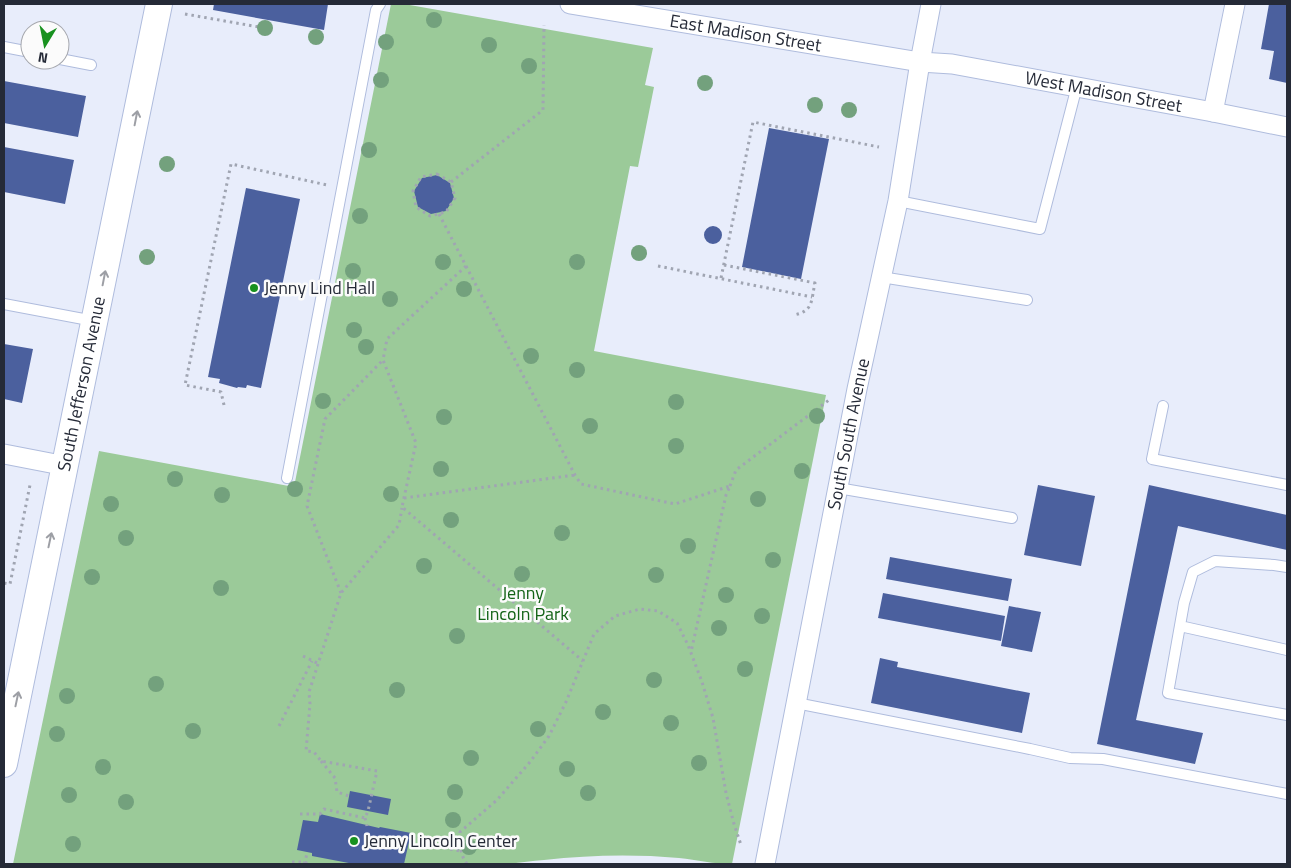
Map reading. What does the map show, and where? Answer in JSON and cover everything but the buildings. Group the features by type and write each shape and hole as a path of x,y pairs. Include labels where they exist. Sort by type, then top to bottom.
{"main road":[{"name":"South Jefferson Avenue","path":"4,764 159,4"}],"street":[{"name":"East Madison Street","path":"570,4 621,8 920,62"},
{"name":"South South Avenue","path":"765,864 857,389 898,201 931,4"},
{"path":"1213,112 1235,4"},
{"name":"West Madison Street","path":"920,62 952,64 1287,126"},
{"path":"4,454 66,466"}],"lane":[{"path":"287,478 376,10 380,4"},
{"path":"4,47 20,50"},
{"path":"70,61 91,65"},
{"path":"898,201 1040,229 1076,86"},
{"path":"881,277 1027,300"},
{"path":"4,304 95,321"},
{"path":"1163,406 1152,459 1287,485"},
{"path":"838,488 1012,518"},
{"path":"1287,567 1215,560 1193,572 1184,603 1168,693 1287,715"},
{"path":"1180,626 1287,650"},
{"path":"796,703 1070,758 1102,760 1287,794"}],"path":[{"path":"185,14 260,27"},
{"path":"451,182 542,110 544,25"},
{"path":"721,278 753,122 879,147"},
{"path":"224,405 221,392 185,386 231,164 342,188"},
{"path":"437,174 451,182 455,198 446,212 430,216 416,207 413,191 421,178 437,174"},
{"path":"439,214 580,484 675,504 730,486"},
{"path":"724,265 815,282 810,307 804,313 794,315"},
{"path":"349,796 337,792 335,778 314,752 306,751 310,704 309,692 341,593 399,525 416,443 383,360 387,339 466,266"},
{"path":"658,266 812,296"},
{"path":"341,593 308,506 325,419 383,360"},
{"path":"691,652 726,495 736,470 829,400"},
{"path":"404,498 575,475"},
{"path":"4,583 10,584 30,485"},
{"path":"402,507 584,661"},
{"path":"467,864 461,852 460,832 497,800 530,762 549,736 566,702 594,634 615,616 640,609 658,611 677,623 691,652 712,718 726,793 741,845"},
{"path":"302,656 317,663"},
{"path":"279,726 312,661"},
{"path":"321,761 376,771 365,818 367,826"},
{"path":"300,814 320,814 324,809 365,818"},
{"path":"412,841 461,852"},
{"path":"292,862 306,863 307,854"}],"green space":[{"name":"Jenny Lincoln Park","path":"391,4 404,4 653,48 645,85 654,87 638,167 630,166 594,351 826,395 732,864 679,858 612,856 578,857 509,864 13,864 99,451 294,487"}],"place":[{"name":"Jenny Lind Hall","path":"254,288"},
{"name":"Jenny Lincoln Center","path":"354,841"}]}
